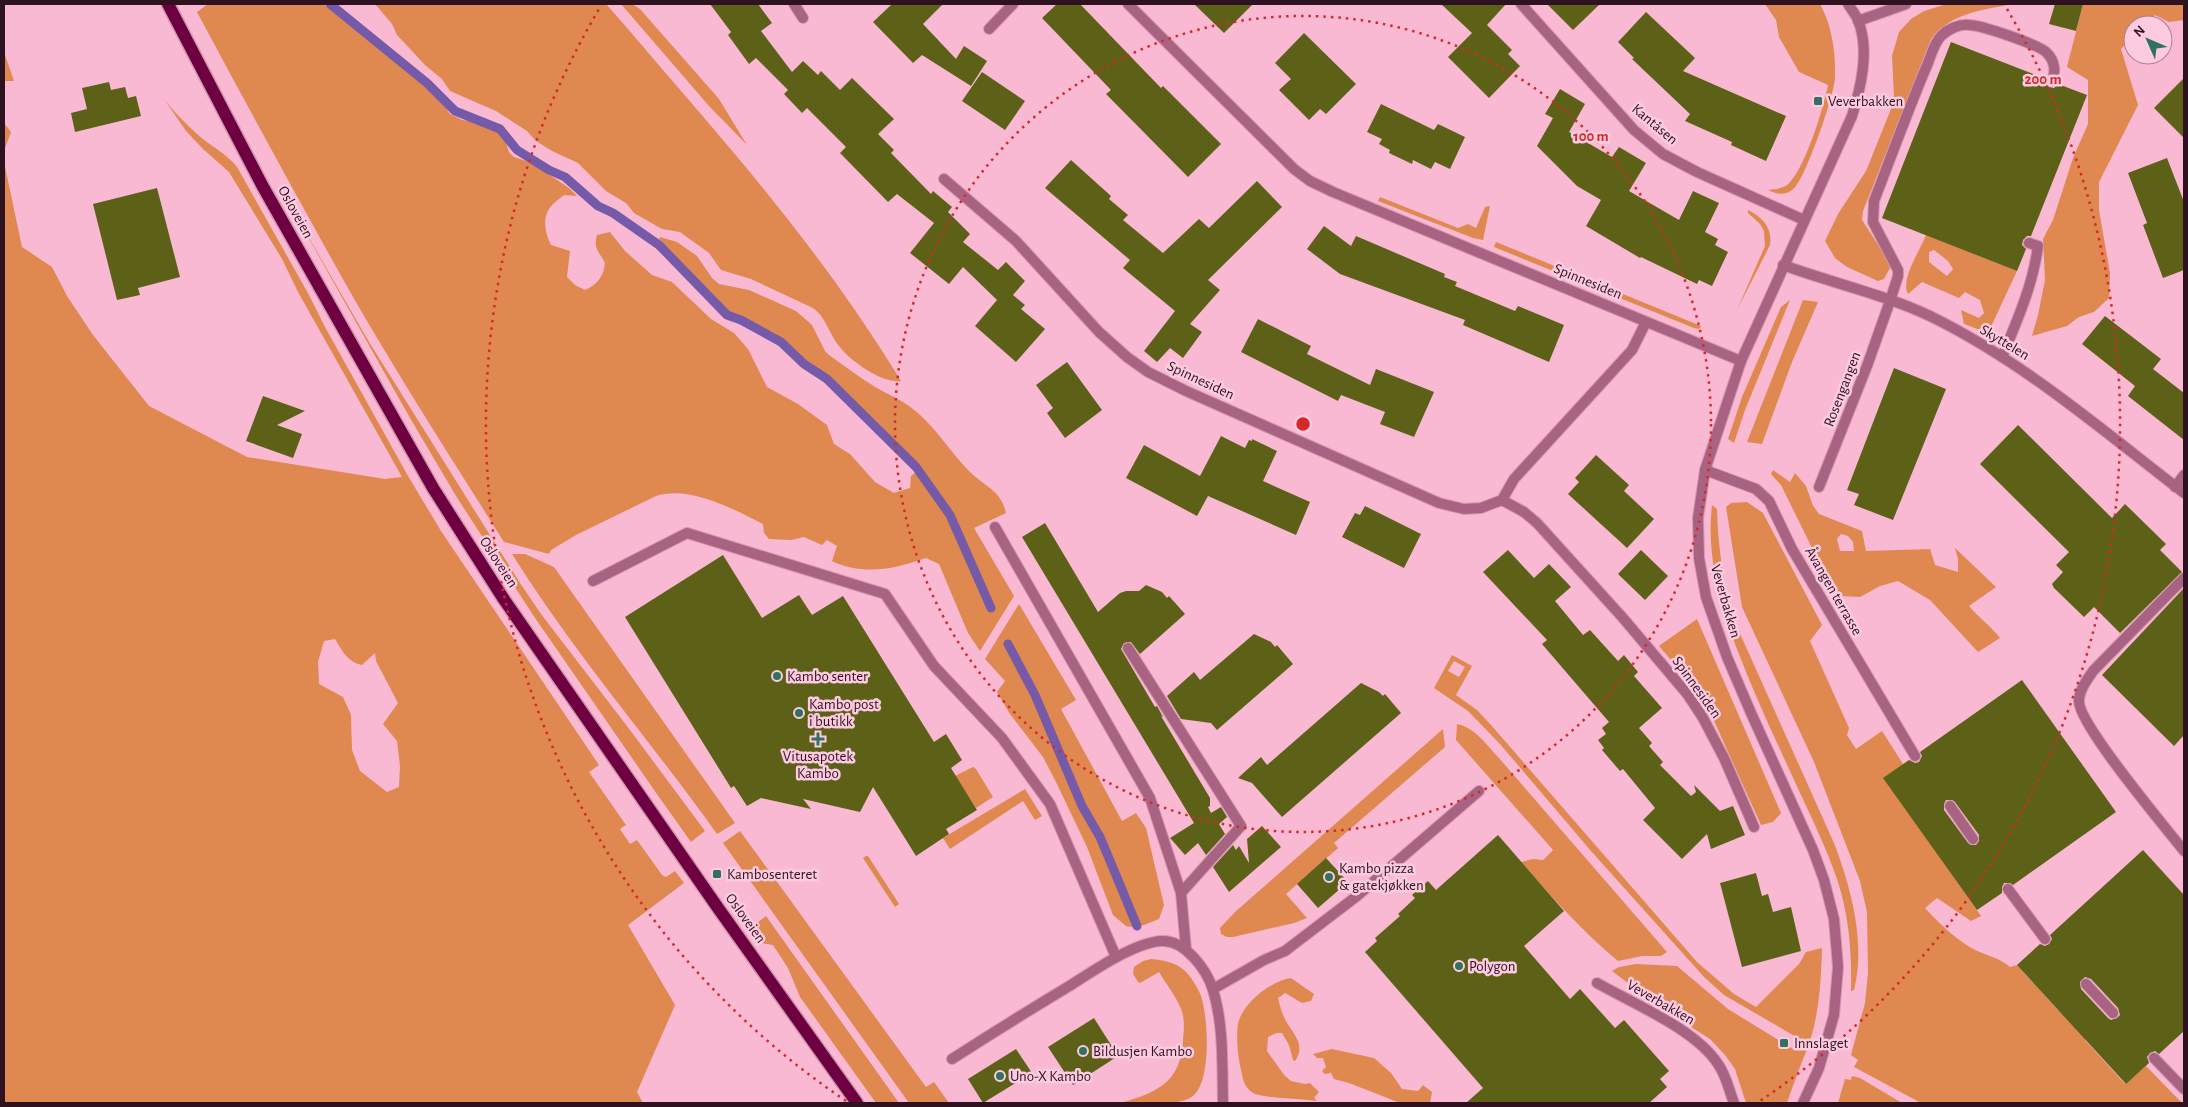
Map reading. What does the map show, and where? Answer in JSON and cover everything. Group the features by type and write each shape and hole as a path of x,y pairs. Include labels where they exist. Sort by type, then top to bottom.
{"main road":[{"name":"Osloveien","path":"168,4 262,186 433,488 503,598 718,908 813,1038 857,1103"}],"street":[{"path":"794,4 803,18"},
{"path":"989,29 1013,4"},
{"name":"Spinnesiden","path":"1128,4 1294,169 1310,181 1351,200 1741,361"},
{"name":"Kantåsen","path":"1521,4 1634,130 1657,150 1697,172 1804,220"},
{"name":"Veverbakken","path":"1803,1103 1819,1068 1834,1015 1838,967 1834,919 1824,880 1813,850 1727,657 1706,597 1699,558 1698,532 1700,497 1705,470 1741,361 1852,116 1862,84 1863,58 1858,21 1848,4"},
{"path":"1858,21 1906,4"},
{"name":"Rosengangen","path":"1819,487 1867,366 1898,276 1898,270 1873,222 1874,201 1940,37 1949,29 1969,25 1985,28 2038,47 2047,53 2054,64 2055,74 2052,82"},
{"name":"Spinnesiden","path":"944,179 1016,241 1099,332 1127,357 1148,372 1186,391 1438,503 1464,509 1480,508 1502,500 1524,512 1537,523 1680,683 1703,718 1724,758 1754,827"},
{"path":"2002,356 2021,312 2035,264 2038,246 2029,243"},
{"name":"Skyttelen","path":"1783,265 1890,301 1928,316 2002,356 2035,378 2184,493"},
{"path":"1502,500 1514,478 1632,350 1646,322"},
{"name":"Åvangen terrasse","path":"1705,470 1756,489 1769,501 1792,549 1915,756"},
{"path":"2176,487 2184,475"},
{"path":"995,527 1150,798 1180,893 1186,950"},
{"path":"593,581 687,534 885,594 934,666 1002,738 1050,804 1116,957"},
{"path":"2184,578 2093,671 2083,684 2079,702 2081,713 2089,726 2138,795 2184,851"},
{"path":"1128,648 1241,826 1180,893"},
{"path":"1213,989 1292,945 1357,896 1479,791"},
{"path":"1950,806 1973,839"},
{"path":"2008,889 2046,939"},
{"path":"952,1059 1116,957 1153,942 1164,940 1186,950 1202,966 1213,989 1220,1034 1223,1103"},
{"name":"Veverbakken","path":"1597,983 1669,1022 1699,1043 1722,1070 1734,1103"},
{"path":"2086,984 2114,1013"},
{"path":"2154,1058 2184,1089"}],"shaded area":[{"path":"208,4 323,4 434,92 450,114 462,120 484,123 497,130 505,140 509,152 514,157 532,163 569,188 577,196 564,195 552,205 547,213 545,223 551,245 570,251 567,277 575,285 585,290 599,280 605,263 596,247 597,235 610,232 625,251 652,275 672,282 711,319 734,333 748,349 767,387 798,404 827,425 834,444 850,454 875,482 894,493 910,488 911,476 916,472 919,465 841,391 829,376 809,364 771,331 763,330 742,316 728,312 659,239 660,237 677,242 697,256 712,278 719,284 749,290 796,311 812,325 825,351 829,355 871,384 913,409 928,423 969,471 992,489 1004,505 1006,513 974,528 1014,596 980,651 968,633 939,564 926,558 891,568 867,570 844,566 832,561 837,546 827,540 822,545 804,537 791,540 769,539 764,533 763,524 711,500 696,496 669,493 656,496 576,535 551,550 549,554 504,542 371,328 294,191 197,12"},
{"path":"375,4 606,4 773,200 827,270 901,381 885,379 876,375 851,358 839,346 821,316 813,308 751,279 721,270 709,253 680,232 662,229 634,213 626,203 606,191 578,163 536,141 527,131 496,111 450,91 442,79 425,65 397,35 392,24"},
{"path":"621,4 632,4 640,9 719,99 747,145 709,106"},
{"path":"1765,4 1820,4 1828,21 1835,59 1833,87 1813,151 1796,186 1790,192 1783,194 1768,190 1787,185 1800,167 1818,123 1828,85 1799,72 1779,37 1776,20"},
{"path":"1947,4 2013,4 1957,18 1939,30 1931,39 1863,211 1862,220 1888,260 1890,268 1884,279 1878,281 1847,267 1835,258 1825,241 1838,214 1866,171 1891,109 1894,95 1892,56 1899,32 1911,19 1924,11"},
{"path":"2083,4 2184,4 2184,20 2173,21 2173,15 2123,15 2123,47 2121,49 2123,65 2126,65 2138,105 2099,182 2099,210 2110,273 2109,298 2094,312 2079,317 2067,326 2032,336 2045,280 2043,239 2053,220 2073,158 2088,124 2088,80 2067,67"},
{"path":"4,52 14,81 4,81"},
{"path":"164,99 193,130 237,167 408,476 441,531 599,765 589,772 626,825 620,829 630,844 637,840 662,875 666,877 675,871 684,883 628,925 675,1005 637,1092 643,1103 4,1103 4,162 22,247 52,267 67,296 93,335 149,406 247,457 385,479 402,477 298,292 282,259 229,172 186,131","holes":["335,639 352,661 362,665 375,653 376,661 398,703 383,724 397,741 400,766 399,787 387,792 360,771 352,750 351,715 343,697 319,684 318,662 324,641"]},
{"path":"4,123 11,132 4,151"},
{"path":"1380,197 1458,228 1468,224 1476,228 1485,207 1490,206 1483,240 1473,238 1378,201"},
{"path":"290,205 369,342 520,583 541,614 705,831 691,842 533,615 456,496"},
{"path":"1748,210 1758,216 1768,228 1770,245 1737,310 1765,246 1764,231 1760,224 1748,213"},
{"path":"1926,235 2017,271 1988,333 1964,324 1961,310 1979,318 1984,313 1980,300 1965,292 1959,298 1922,282 1908,294 1906,288 1909,273","holes":["1934,250 1948,261 1953,269 1947,276 1929,262 1929,252"]},
{"path":"1496,242 1701,326 1699,329 1694,328 1494,247"},
{"path":"1790,300 1745,410 1734,443 1728,439 1742,397 1781,307"},
{"path":"1803,300 1818,302 1792,362 1762,444 1747,442"},
{"path":"1773,470 1790,482 1795,473 1806,486 1813,506 1819,514 1862,531 1866,551 1930,549 1935,565 1958,572 1958,559 1955,548 1996,587 1969,606 2000,638 1978,652 1930,600 1898,581 1880,586 1860,597 1840,596 1814,552 1781,485 1771,474","holes":["1841,534 1848,536 1853,542 1854,551 1840,551 1837,539"]},
{"path":"1747,502 1763,513 1822,625 1810,641 1849,728 1847,735 1856,749 1882,731 1903,764 1942,860 1981,916 1971,921 1937,898 1925,908 1948,931 1968,946 1998,959 2010,967 2017,965 2058,1010 2103,1022 2085,1040 2125,1084 2146,1066 2182,1103 1921,1103 1854,1067 1858,1060 1851,1055 1865,1003 1868,973 1867,912 1860,881 1814,762 1742,607 1726,507 1731,503"},
{"path":"1712,505 1717,509 1722,564 1733,618 1834,843 1846,878 1855,915 1858,953 1854,990 1851,991 1849,934 1841,893 1825,847 1760,705 1731,631 1720,596 1713,560 1711,542"},
{"path":"512,554 525,554 554,567 735,823 717,834 560,626"},
{"path":"1019,604 1076,700 1061,709 1122,821 1136,813 1146,828 1164,905 1159,919 1132,927 1126,926 1113,915 1087,847 1055,780 1043,757 1010,714 997,692 1005,681 985,659"},
{"path":"1697,619 1781,813 1773,822 1761,825 1710,712 1694,687 1659,646"},
{"path":"1452,655 1472,666 1456,695 1477,710 1491,725 1697,962 1734,994 1756,1007 1799,964 1806,952 1822,948 1817,1014 1806,1052 1787,1103 1746,1103 1735,1069 1710,1039 1657,1005 1612,971 1619,967 1636,964 1677,966 1728,1009 1793,1049 1798,1038 1724,995 1704,977 1591,851 1500,744 1468,711 1434,688","holes":["1454,661 1465,667 1459,677 1448,671"]},
{"path":"1457,724 1469,729 1485,742 1667,952 1661,956 1642,956 1618,961 1592,938 1556,901 1521,862 1533,859 1543,860 1553,850 1456,740"},
{"path":"1443,729 1445,747 1334,843 1338,848 1286,894 1307,918 1294,923 1233,937 1221,934 1220,928 1235,912"},
{"path":"973,767 993,797 976,808 955,776"},
{"path":"1025,789 1042,816 1035,820 1023,801 950,849 943,838"},
{"path":"740,831 926,1087 934,1082 949,1103 909,1103 723,843"},
{"path":"868,856 899,904 895,907 863,858"},
{"path":"766,916 899,1103 876,1103 800,997 788,968 773,945 761,943 751,928"},
{"path":"1151,959 1168,962 1180,967 1189,975 1200,993 1207,1033 1206,1063 1199,1088 1193,1096 1187,1099 1158,1104 1121,1103 1146,1094 1165,1083 1178,1066 1181,1054 1184,1020 1174,995 1159,972 1140,983 1133,974 1134,967 1143,961"},
{"path":"1291,978 1314,994 1311,1001 1302,1003 1285,993 1278,998 1281,1010 1298,1040 1298,1055 1295,1061 1293,1060 1289,1045 1282,1033 1268,1037 1267,1051 1285,1076 1291,1081 1305,1084 1310,1083 1319,1092 1314,1098 1317,1101 1258,1095 1250,1091 1243,1080 1237,1035 1241,1016 1245,1008 1258,994 1266,988"},
{"path":"1332,1049 1374,1058 1391,1073 1402,1089 1418,1091 1423,1085 1432,1092 1430,1103 1400,1103 1334,1079 1331,1073 1325,1074 1322,1071 1326,1067 1323,1058 1317,1058 1313,1054"},
{"path":"1852,1076 1860,1078 1902,1103 1838,1103 1845,1079 1851,1080"}],"building":[{"path":"710,4 758,4 772,23 761,31 792,72 803,61 818,75 821,71 840,90 852,78 894,119 878,134 894,150 891,153 931,194 933,191 952,207 948,212 970,234 963,242 998,270 1006,262 1025,281 1013,295 1025,305 1021,309 1045,329 1016,362 975,326 997,300 963,267 949,284 910,253 934,223 897,194 888,202 840,153 846,147 807,108 802,113 784,94 788,90 756,58 749,64 728,35 731,32"},
{"path":"892,4 943,4 923,24 956,59 964,46 987,61 971,86 922,55 913,63 873,22"},
{"path":"1057,4 1080,4 1161,88 1163,86 1221,144 1188,177 1106,94 1111,90 1042,18"},
{"path":"1194,4 1253,4 1224,33"},
{"path":"1441,4 1506,4 1487,25 1512,50 1508,54 1520,66 1489,98 1448,57 1472,33"},
{"path":"1547,4 1600,4 1573,30"},
{"path":"2055,4 2083,4 2076,31 2049,24"},
{"path":"1646,12 1695,58 1683,71 1786,116 1766,161 1731,145 1732,142 1685,121 1690,114 1632,59 1634,58 1618,42"},
{"path":"1304,33 1356,84 1326,114 1320,109 1309,120 1279,90 1291,79 1275,63"},
{"path":"1951,42 2046,79 2045,83 2049,87 2054,88 2058,84 2087,95 2031,236 2027,236 2023,240 2022,245 2026,249 2017,271 1882,218"},
{"path":"982,72 1025,101 1005,130 962,101"},
{"path":"2184,78 2184,138 2154,108"},
{"path":"109,82 111,90 125,87 128,98 136,96 141,116 75,132 71,113 87,109 82,88"},
{"path":"1560,89 1585,104 1569,132 1612,157 1619,147 1646,163 1629,191 1679,220 1693,191 1719,203 1705,232 1718,239 1715,245 1728,252 1712,286 1699,280 1697,284 1640,258 1586,226 1601,200 1577,186 1537,146 1553,118 1545,114"},
{"path":"1381,104 1434,130 1438,124 1465,137 1450,169 1435,162 1431,169 1413,160 1412,164 1389,153 1390,150 1379,144 1382,139 1367,132"},
{"path":"2167,158 2184,202 2184,270 2163,278 2143,225 2147,223 2128,173"},
{"path":"1071,160 1111,196 1109,199 1128,215 1123,220 1163,253 1199,219 1209,228 1257,181 1282,207 1208,280 1220,290 1190,324 1202,332 1183,358 1170,348 1157,362 1144,351 1175,311 1123,268 1130,260 1045,188"},
{"path":"157,188 180,277 138,288 140,295 117,300 93,204"},
{"path":"1324,226 1351,246 1356,236 1445,274 1444,277 1457,282 1455,286 1515,311 1518,306 1564,325 1549,362 1463,325 1465,320 1340,274 1307,249"},
{"path":"2105,316 2161,359 2153,369 2184,393 2184,440 2128,396 2135,386 2082,344"},
{"path":"1258,319 1311,346 1307,354 1370,385 1376,369 1434,392 1414,437 1380,424 1385,412 1341,395 1338,401 1241,352"},
{"path":"1067,362 1102,410 1065,438 1047,413 1053,408 1036,385"},
{"path":"1894,368 1946,389 1893,520 1854,505 1859,494 1847,490"},
{"path":"263,396 305,411 277,425 302,434 293,458 246,441"},
{"path":"2018,425 2112,518 2125,504 2166,544 2160,550 2182,572 2120,633 2094,607 2084,617 2054,588 2052,584 2063,572 2056,565 2069,552 1980,464"},
{"path":"1221,436 1245,448 1249,440 1252,441 1252,439 1277,451 1263,481 1310,502 1296,535 1208,496 1197,516 1126,478 1144,445 1200,476"},
{"path":"1596,455 1629,485 1624,491 1654,519 1627,548 1568,494 1579,482 1575,478"},
{"path":"1365,506 1421,534 1404,568 1342,537 1355,513 1360,515"},
{"path":"1045,523 1098,612 1120,593 1139,591 1146,585 1162,592 1167,598 1169,596 1185,614 1140,654 1131,642 1124,643 1121,649 1155,707 1157,706 1163,717 1161,716 1210,798 1210,806 1208,807 1211,813 1221,807 1227,817 1219,824 1225,834 1206,855 1198,843 1185,855 1170,838 1194,823 1022,537"},
{"path":"1508,550 1534,578 1549,564 1571,587 1555,601 1583,635 1590,630 1618,661 1624,655 1638,672 1634,676 1662,708 1639,728 1652,743 1649,746 1663,762 1660,765 1691,796 1696,792 1694,785 1720,811 1733,806 1745,835 1711,849 1707,834 1682,859 1643,820 1655,808 1623,769 1620,771 1602,750 1604,748 1598,740 1606,734 1602,728 1609,722 1542,644 1547,640 1483,572"},
{"path":"1641,550 1668,576 1645,600 1618,574"},
{"name":"Kambo senter","path":"723,555 762,618 799,595 812,615 843,596 934,742 946,734 962,760 951,768 977,810 946,829 949,834 916,856 873,787 860,812 803,799 811,809 761,798 747,806 734,786 731,788 625,617"},
{"path":"2184,588 2184,735 2174,746 2102,675"},
{"path":"1254,634 1271,642 1275,647 1277,645 1293,664 1217,730 1211,723 1181,719 1167,696 1194,672 1200,680"},
{"path":"2022,680 2116,812 2013,885 2004,883 2002,893 1977,910 1883,778 1909,760 1915,763 1919,762 1922,756 1920,752","holes":["1946,800 1952,800 1979,835 1979,841 1976,845 1968,843 1944,810"]},
{"path":"1361,683 1383,696 1385,694 1401,713 1282,817 1252,783 1238,778 1261,757 1267,765"},
{"path":"1262,826 1281,847 1229,892 1213,867 1233,845 1236,850 1239,846 1249,863 1247,839"},
{"path":"1498,835 1564,911 1524,946 1570,999 1580,989 1615,1028 1624,1020 1669,1071 1660,1079 1667,1087 1649,1103 1466,1103 1483,1088 1365,952 1377,941 1375,938 1400,916 1398,914 1415,898 1412,895 1428,881 1436,890"},
{"path":"2143,850 2184,895 2184,1031 2159,1054 2155,1051 2150,1053 2147,1057 2149,1063 2126,1084 2017,965 2040,944 2045,946 2049,944 2052,939 2050,935","holes":["2085,977 2091,979 2118,1008 2120,1015 2117,1018 2111,1020 2108,1018 2081,989 2080,982"]},
{"name":"Kambo pizza & gatekjøkken","path":"1326,858 1348,882 1318,908 1297,884"},
{"path":"1756,873 1762,896 1768,894 1773,912 1791,907 1801,951 1742,967 1720,883"},
{"name":"Bildusjen Kambo","path":"1094,1018 1118,1056 1073,1085 1048,1047"},
{"name":"Uno-X Kambo","path":"1016,1049 1032,1073 983,1103 968,1079"}],"waterway":[{"path":"330,4 427,83 455,111 500,129 517,150 549,170 565,177 598,206 613,213 659,245 727,315 741,320 781,342 804,364 827,379 916,467 950,515 991,608"},
{"path":"1008,644 1035,695 1082,806 1100,837 1137,926"}],"place":[{"name":"Veverbakken","path":"1818,101"},
{"name":"Kambo senter","path":"777,676"},
{"name":"Kambo post i butikk","path":"799,713"},
{"name":"Vitusapotek Kambo","path":"818,739"},
{"name":"Kambosenteret","path":"717,874"},
{"name":"Kambo pizza & gatekjøkken","path":"1329,877"},
{"name":"Polygon","path":"1459,966"},
{"name":"Innslaget","path":"1784,1043"},
{"name":"Bildusjen Kambo","path":"1083,1051"},
{"name":"Uno-X Kambo","path":"1000,1076"}]}
